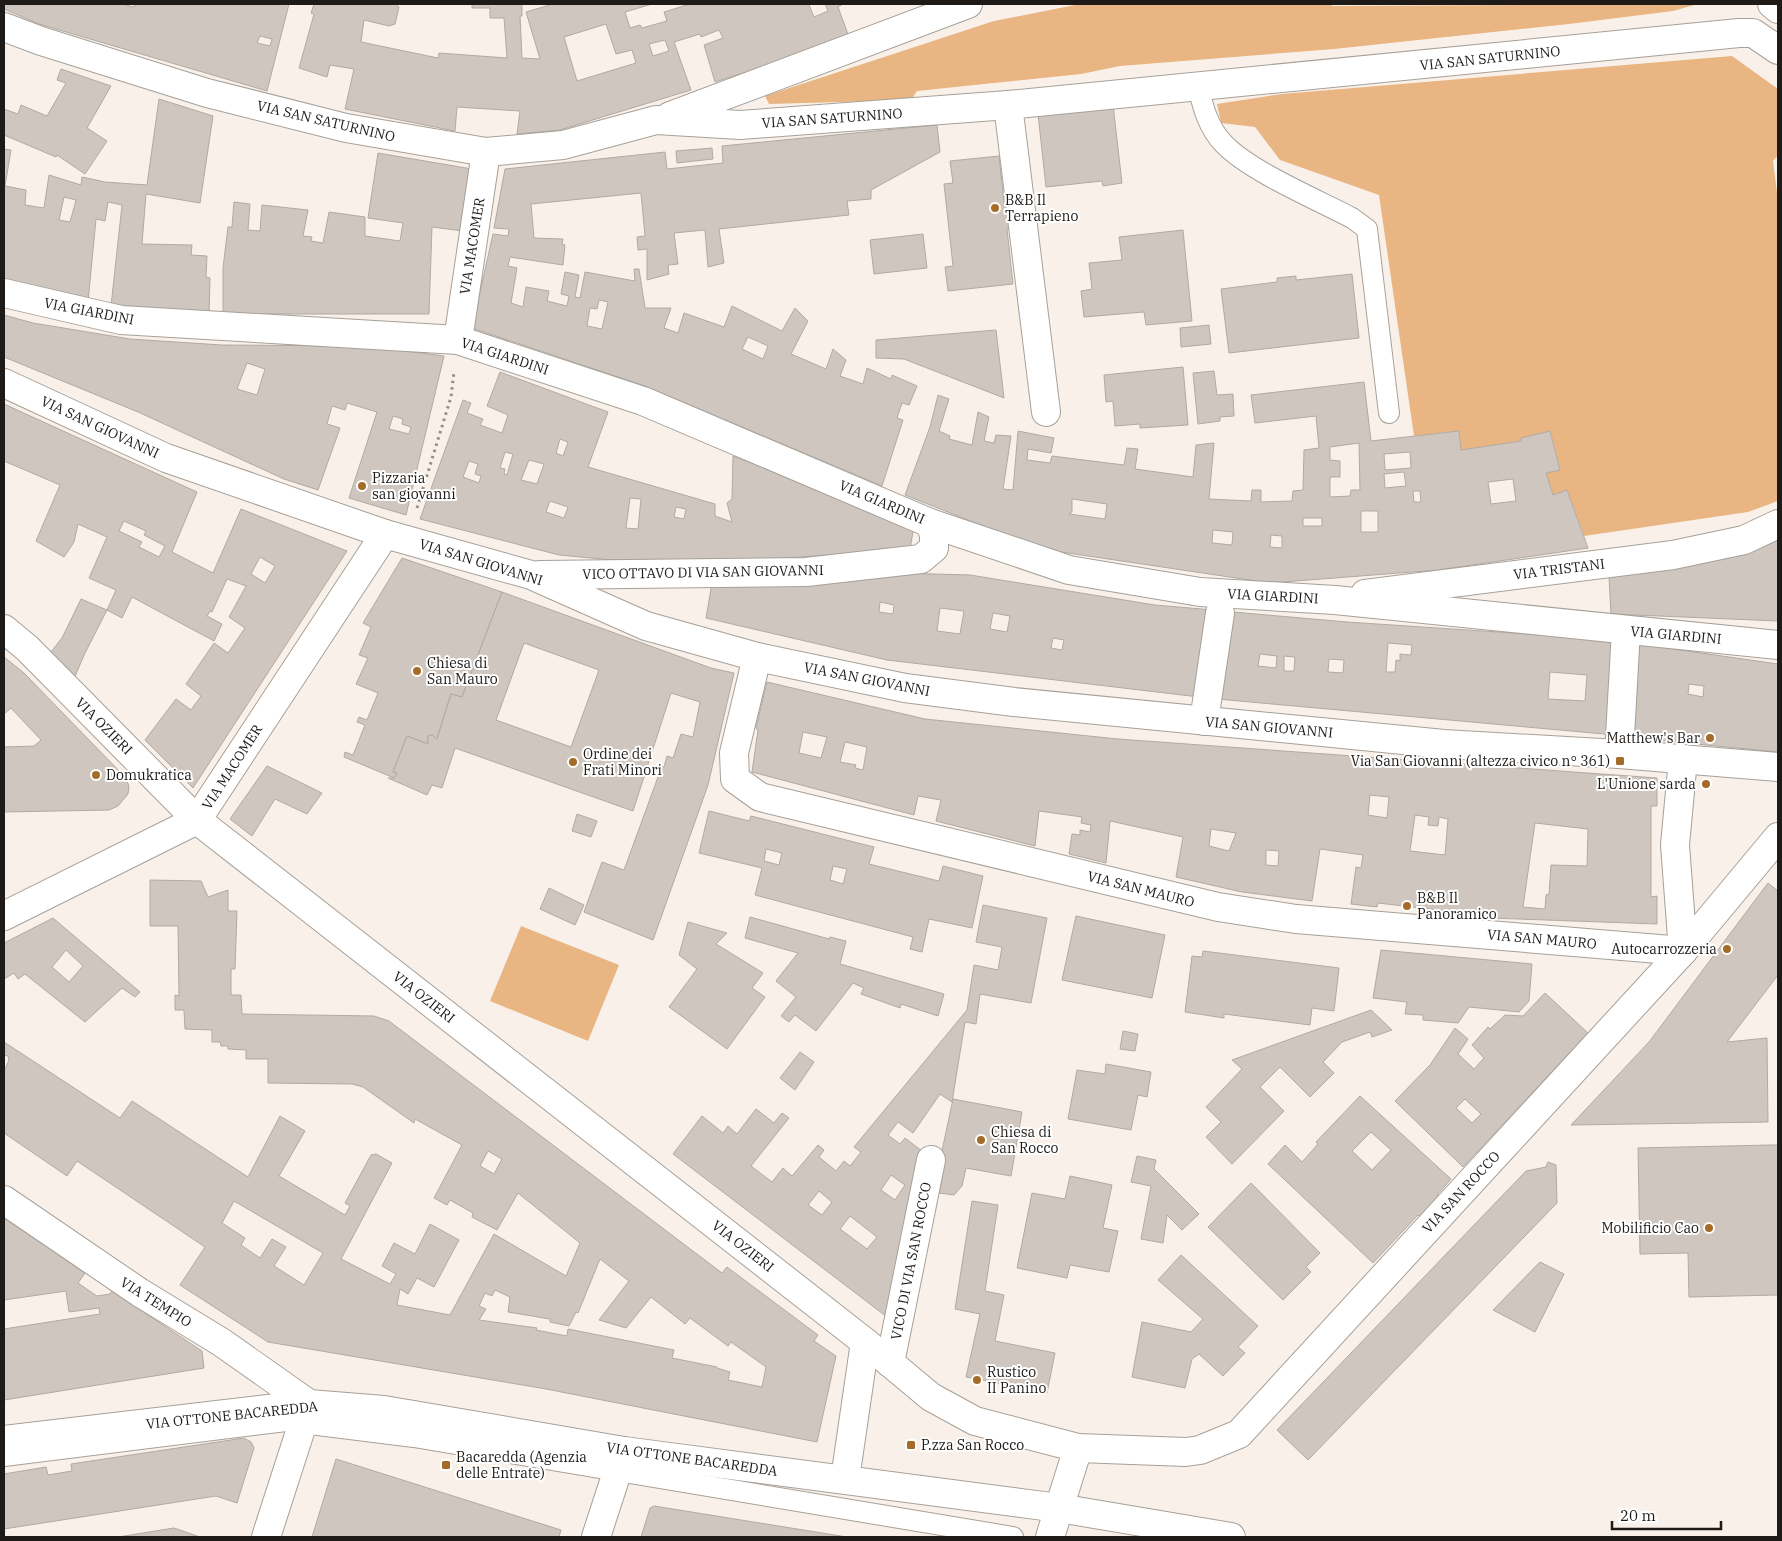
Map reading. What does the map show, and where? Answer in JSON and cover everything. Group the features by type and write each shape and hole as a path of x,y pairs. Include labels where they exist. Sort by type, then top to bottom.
{"street":[{"name":"VIA SAN SATURNINO","path":"4,27 41,41 207,93 346,128 486,152 563,145 656,120 968,4"},
{"path":"1772,4 1778,9"},
{"name":"VIA SAN SATURNINO","path":"656,120 740,125 1008,105 1753,33 1778,50"},
{"path":"1008,105 1046,412"},
{"name":"VIA MACOMER","path":"458,340 486,152"},
{"name":"VIA GIARDINI","path":"4,293 122,320 458,340 644,401 930,523 1069,570 1200,592 1335,600 1778,645"},
{"name":"VIA SAN GIOVANNI","path":"4,383 166,458 394,536 531,575 646,626 758,657 904,688 1014,702 1444,744 1618,754 1778,767"},
{"name":"VICO OTTAVO DI VIA SAN GIOVANNI","path":"531,575 806,572 921,558 934,548 934,535 930,523"},
{"name":"VIA TRISTANI","path":"1335,600 1385,590 1673,556 1744,540 1778,524"},
{"name":"VIA MACOMER","path":"4,916 197,820 394,536"},
{"path":"1204,721 1220,613"},
{"name":"VIA OZIERI","path":"4,629 27,648 197,820 866,1342 930,1397 975,1421 1078,1448 1186,1452 1200,1450 1239,1434"},
{"path":"1618,754 1626,630"},
{"name":"VIA SAN MAURO","path":"758,657 734,753 734,770 735,779 760,797 1218,908 1296,919 1684,951"},
{"path":"1683,759 1675,844 1684,951"},
{"name":"VIA SAN ROCCO","path":"1239,1434 1684,951 1778,837"},
{"name":"VICO DI VIA SAN ROCCO","path":"890,1363 931,1160"},
{"name":"VIA TEMPIO","path":"4,1200 139,1292 221,1342 306,1414"},
{"path":"845,1479 866,1342"},
{"name":"VIA OTTONE BACAREDDA","path":"4,1440 306,1414 384,1410 620,1461 845,1479 1060,1508 1230,1537"},
{"path":"266,1537 306,1414"},
{"path":"1050,1537 1078,1448"},
{"path":"596,1537 620,1461"}],"lane":[{"path":"1198,87 1206,118 1223,142 1248,163 1352,218 1367,229 1389,413"},
{"path":"4,1456 286,1421 306,1414"},
{"path":"620,1461 1013,1537"}],"path":[{"path":"394,536 413,519 451,396"}],"shaded area":[{"path":"1331,4 1332,6 1698,4 1673,11 1569,24 1334,49 1120,66 1081,74 917,91 911,100 769,104 765,96 994,21 1075,5"},
{"path":"1732,56 1778,89 1778,155 1773,161 1778,200 1778,501 1748,512 1584,536 1567,490 1553,495 1546,473 1560,469 1550,431 1521,441 1461,450 1459,431 1414,436 1379,195 1280,160 1255,127 1221,123 1217,104 1282,94"},
{"path":"521,926 619,965 588,1041 490,1001"}],"building":[{"path":"4,4 122,4 134,7 135,4 289,4 267,91 39,24 4,9","holes":["260,36 272,39 270,46 257,43"]},
{"path":"314,4 395,4 399,7 395,24 389,26 364,20 361,42 438,58 439,53 507,58 504,18 490,18 490,8 472,8 472,4 522,4 522,16 520,16 522,58 540,59 526,12 553,4 652,4 625,12 630,28 640,25 642,28 667,21 664,12 690,4 811,4 809,5 814,17 828,11 825,4 843,4 838,7 849,37 852,38 715,82 704,45 723,38 719,30 701,37 700,34 674,42 691,90 560,130 517,134 520,111 457,107 455,131 345,109 354,69 330,65 327,77 299,68 314,14 311,13","holes":["606,24 616,54 632,50 636,63 577,81 564,37","665,40 669,51 653,56 649,44"]},
{"path":"61,69 111,86 87,128 107,141 85,174 57,155 56,157 4,135 4,109 18,114 21,105 47,116 66,83 57,80"},
{"path":"159,99 213,116 200,203 146,194 142,244 192,245 191,255 207,256 206,277 210,278 209,314 111,306 122,205 108,202 105,221 96,219 88,302 4,286 4,149 11,150 5,186 26,190 25,205 44,208 49,175 81,185 82,177 105,182 147,185","holes":["64,197 76,200 70,222 59,220"]},
{"path":"1113,105 1122,183 1103,186 1102,181 1046,187 1038,114"},
{"path":"937,125 940,152 871,190 871,199 847,201 849,215 719,229 724,263 708,267 705,230 674,233 678,264 668,265 669,274 647,280 647,249 638,250 637,237 645,236 641,193 531,204 534,238 563,239 562,244 565,245 563,265 510,257 508,266 517,268 511,303 523,307 526,287 549,291 547,301 567,306 569,296 561,294 565,272 579,275 575,297 580,298 585,272 635,281 634,269 639,269 645,308 671,308 664,328 678,333 684,313 724,327 732,306 782,331 795,308 808,321 791,354 826,369 833,349 846,360 840,376 863,384 867,368 891,379 892,375 917,386 909,405 902,403 897,418 903,420 882,486 645,386 472,328 493,234 508,236 509,229 494,228 505,169 665,152 667,169 723,163 722,146","holes":["599,300 608,302 602,329 587,326 590,308 597,309","748,337 768,346 763,359 742,349"]},
{"path":"712,148 713,159 677,163 676,151"},
{"path":"378,153 472,169 463,231 432,227 429,314 223,314 223,268 228,227 232,227 234,202 250,204 248,230 260,231 262,205 308,210 303,236 312,237 311,241 323,243 329,212 365,217 365,236 400,241 403,223 368,218"},
{"path":"999,156 1005,211 1009,211 1011,229 1007,229 1013,284 948,291 945,267 953,266 944,184 953,183 950,161"},
{"path":"1183,230 1192,321 1146,325 1144,312 1084,317 1081,291 1092,289 1089,263 1122,260 1119,237"},
{"path":"923,234 927,268 874,274 870,240"},
{"path":"1352,274 1359,338 1229,353 1221,289 1277,282 1277,278 1296,276 1296,280"},
{"path":"4,315 33,323 130,339 222,345 366,346 444,356 406,515 349,498 377,412 347,403 345,410 332,406 327,424 340,428 318,490 284,479 138,412 4,357","holes":["247,363 265,369 257,395 237,389","393,416 403,419 402,424 411,427 409,434 389,429"]},
{"path":"1209,325 1211,344 1181,347 1180,328"},
{"path":"996,330 1004,398 904,359 876,358 876,340"},
{"path":"1183,367 1188,425 1140,428 1140,424 1115,426 1113,401 1106,402 1104,375"},
{"path":"1214,371 1217,395 1233,394 1234,416 1220,417 1220,421 1198,424 1193,373"},
{"path":"500,372 608,412 588,467 715,504 715,516 732,522 727,503 732,499 733,456 914,526 910,549 703,564 655,564 559,555 420,519 463,400 471,403 467,413 483,419 480,425 502,433 508,415 487,406","holes":["560,439 568,442 563,456 556,453","505,452 513,454 507,475 504,474 505,469 500,468","529,460 544,464 537,484 521,480","469,461 478,464 475,474 481,476 479,483 463,477","630,498 641,499 638,529 626,528","550,501 568,507 564,518 546,512","676,507 686,509 684,519 674,517"]},
{"path":"1364,382 1371,441 1459,431 1461,450 1521,441 1521,438 1550,431 1560,470 1546,473 1553,495 1567,490 1588,548 1438,570 1270,583 1041,549 905,495 930,427 938,395 949,399 939,431 950,436 949,439 972,445 978,412 989,417 984,441 994,443 996,435 1011,436 1003,489 1013,490 1018,431 1054,438 1051,453 1028,449 1027,460 1050,463 1052,456 1124,465 1127,448 1138,449 1135,469 1193,477 1196,445 1214,443 1209,499 1251,501 1252,490 1261,490 1261,502 1292,501 1293,491 1303,490 1304,450 1319,448 1316,416 1255,423 1251,395","holes":["1359,443 1360,490 1351,490 1350,496 1330,497 1330,477 1340,477 1340,461 1330,460 1330,447","1410,452 1411,468 1385,470 1384,454","1404,472 1406,486 1385,488 1384,474","1513,479 1516,501 1491,504 1488,482","1413,491 1420,491 1421,502 1414,502","1072,499 1107,504 1105,519 1069,514 1072,512","1361,511 1378,511 1378,532 1361,532","1303,518 1322,518 1322,526 1303,526","1213,530 1233,532 1232,545 1212,543","1271,535 1282,536 1282,548 1270,547"]},
{"path":"4,404 197,492 172,552 213,573 241,509 347,551 193,788 145,740 176,699 191,710 201,696 186,684 214,643 228,653 245,628 229,617 246,586 227,579 212,612 210,611 207,616 222,624 214,641 132,597 122,618 107,610 116,590 89,578 107,537 78,524 74,542 64,557 36,541 60,485 4,461","holes":["124,521 146,531 144,535 165,546 159,557 139,547 142,542 119,531","260,557 275,566 265,583 251,574"]},
{"path":"1778,539 1778,621 1611,614 1609,576 1638,570 1695,565"},
{"name":"Chiesa di San Mauro","path":"402,558 502,592 462,697 451,694 437,739 432,735 428,736 428,744 407,736 393,772 397,773 394,778 344,757 345,752 353,755 365,725 357,722 359,717 367,720 378,693 356,684 368,658 359,655 371,627 363,623"},
{"path":"898,573 970,575 1155,605 1213,610 1199,697 887,660 706,618 712,583","holes":["880,602 894,605 893,614 879,612","940,608 964,611 960,634 937,631","993,613 1010,616 1007,632 990,629","1053,638 1064,640 1062,650 1051,648"]},
{"name":"Ordine dei Frati Minori","path":"502,592 711,668 734,673 708,785 653,940 584,912 602,862 624,870 662,766 664,767 667,756 673,758 681,734 693,737 700,702 671,693 633,811 455,748 442,788 432,785 427,795 388,778 394,778 397,773 393,772 407,736 428,744 428,736 432,735 437,739 451,694 462,697","holes":["524,643 599,670 571,747 496,720"]},
{"path":"81,599 107,610 73,681 47,657 62,638"},
{"path":"1233,612 1347,622 1618,640 1615,735 1217,699","holes":["1388,643 1412,645 1411,655 1400,654 1400,661 1396,660 1395,672 1386,672","1260,654 1277,656 1276,668 1258,666","1284,656 1295,657 1294,671 1284,671","1329,659 1344,660 1343,673 1328,672","1550,672 1587,675 1585,701 1548,699"]},
{"path":"1638,644 1778,664 1778,752 1634,738","holes":["1689,684 1704,686 1703,697 1688,694"]},
{"path":"4,657 24,673 125,777 129,786 128,794 118,806 109,810 4,812 4,747 34,746 41,740 11,708 4,714"},
{"path":"767,682 925,719 1118,739 1657,778 1657,806 1651,806 1651,897 1657,896 1657,924 1462,917 1463,913 1378,903 1377,907 1351,904 1356,867 1361,868 1363,855 1320,849 1312,901 1242,892 1176,877 1183,837 1110,821 1106,863 1069,854 1072,834 1080,835 1080,830 1090,832 1091,825 1081,823 1082,817 1039,811 1035,846 936,821 941,800 918,796 914,815 752,772 758,730 756,728","holes":["803,732 827,737 821,758 799,753","845,742 867,747 863,770 855,768 856,765 840,762","1370,795 1389,797 1387,818 1368,815","1415,815 1429,817 1428,825 1438,826 1439,817 1448,819 1445,855 1410,851","1535,823 1588,829 1587,866 1551,865 1549,894 1546,895 1545,909 1523,907","1211,829 1236,833 1229,851 1209,846","1266,850 1279,851 1278,866 1266,865"]},
{"path":"267,766 322,793 307,814 275,799 252,836 230,819"},
{"path":"709,811 749,821 751,816 874,847 869,864 939,881 943,866 983,876 972,928 929,919 922,952 910,949 913,937 755,895 762,868 699,853","holes":["766,849 782,853 779,865 764,861","833,866 847,869 843,884 830,880"]},
{"path":"577,814 597,821 591,837 572,831"},
{"path":"150,880 201,881 208,897 228,890 228,911 237,911 235,969 231,969 231,995 241,995 242,1014 374,1016 389,1021 722,1273 727,1267 818,1335 814,1341 836,1356 817,1442 546,1389 268,1342 180,1285 205,1247 77,1161 67,1176 4,1133 4,1071 9,1060 8,1056 4,1055 4,1042 120,1118 132,1101 248,1177 280,1116 305,1131 279,1176 345,1215 350,1206 345,1203 371,1155 376,1154 392,1163 341,1259 390,1284 396,1274 382,1266 394,1243 415,1254 430,1224 459,1240 434,1287 417,1278 408,1294 400,1289 397,1305 450,1315 494,1234 566,1276 580,1243 518,1193 497,1230 472,1217 473,1213 450,1200 447,1205 434,1198 462,1145 415,1119 414,1123 363,1087 352,1084 268,1083 268,1059 246,1059 246,1050 228,1049 228,1046 221,1046 220,1042 212,1042 212,1030 185,1029 184,1010 175,1010 175,995 179,996 178,926 150,926","holes":["488,1151 502,1159 494,1174 480,1166","234,1201 323,1253 304,1285 274,1266 286,1247 272,1239 260,1258 241,1245 245,1238 222,1223","600,1259 629,1281 599,1320 626,1328 651,1297 685,1324 690,1318 728,1346 731,1342 766,1367 762,1387 728,1380 730,1372 717,1367 672,1358 674,1350 568,1329 567,1336 536,1330 537,1328 479,1320 486,1309 479,1306 485,1293 492,1296 495,1290 510,1297 508,1312 550,1319 550,1322 569,1326 576,1312 578,1313"]},
{"path":"1768,883 1778,891 1778,975 1727,1042 1767,1038 1768,1122 1571,1125 1649,1042"},
{"path":"549,888 584,905 575,925 540,909"},
{"path":"983,905 1047,918 1031,1003 980,994 976,1024 965,1022 952,1102 940,1094 913,1133 898,1122 888,1135 900,1144 905,1138 926,1154 887,1317 673,1154 702,1116 723,1133 728,1126 737,1134 756,1109 774,1123 782,1113 789,1118 751,1166 772,1182 783,1168 792,1176 818,1145 824,1150 819,1157 836,1171 844,1161 850,1166 861,1152 854,1147 967,1010 974,965 998,970 1002,947 976,942","holes":["891,1175 905,1185 895,1200 881,1190","819,1191 832,1202 822,1215 808,1205","850,1216 877,1237 867,1249 840,1229"]},
{"path":"1076,916 1165,935 1152,998 1062,980"},
{"path":"750,917 829,939 830,937 846,941 840,964 944,994 938,1016 901,1004 900,1008 861,994 864,988 853,983 816,1031 795,1015 789,1022 781,1016 796,997 776,981 798,953 745,938"},
{"path":"53,918 140,992 135,997 122,988 85,1022 25,974 18,979 14,973 4,979 4,943","holes":["66,950 83,966 69,982 52,967"]},
{"path":"688,922 727,933 716,944 763,973 752,988 765,997 727,1049 669,1007 697,969 679,955"},
{"path":"1381,950 1532,964 1529,1001 1519,1012 1469,1007 1458,1023 1423,1020 1423,1015 1405,1014 1407,1002 1373,998"},
{"path":"1203,951 1339,968 1334,1011 1312,1008 1310,1025 1224,1014 1224,1018 1185,1012 1192,956 1202,957"},
{"path":"1545,993 1588,1033 1463,1167 1395,1101 1430,1065 1455,1028 1468,1039 1458,1054 1474,1069 1484,1058 1472,1045 1488,1027 1490,1029 1505,1015 1523,1016","holes":["1465,1099 1481,1114 1472,1123 1456,1108"]},
{"path":"1371,1010 1392,1030 1372,1037 1370,1032 1342,1042 1323,1062 1334,1073 1310,1097 1280,1067 1260,1087 1284,1111 1232,1164 1206,1137 1221,1122 1206,1107 1242,1069 1232,1060"},
{"path":"1123,1031 1138,1034 1135,1051 1120,1049"},
{"path":"800,1052 814,1062 795,1090 780,1078"},
{"path":"1106,1064 1151,1072 1147,1097 1138,1095 1131,1130 1068,1119 1077,1070 1105,1074"},
{"path":"1360,1096 1451,1179 1437,1195 1441,1199 1422,1219 1418,1215 1373,1263 1268,1164 1285,1145 1302,1162 1318,1144 1316,1142","holes":["1371,1132 1391,1150 1372,1170 1352,1151"]},
{"name":"Chiesa di San Rocco","path":"953,1099 1022,1112 1011,1176 966,1168 962,1186 954,1195 939,1193 942,1180 936,1179"},
{"name":"Mobilificio Cao","path":"1778,1145 1778,1295 1689,1297 1688,1253 1640,1254 1638,1148"},
{"path":"1137,1156 1156,1160 1154,1169 1199,1214 1182,1230 1167,1215 1163,1243 1141,1239 1151,1186 1131,1182"},
{"path":"1548,1162 1556,1165 1557,1203 1308,1460 1277,1430 1526,1171 1546,1167"},
{"path":"1070,1176 1112,1185 1103,1228 1118,1231 1109,1272 1070,1265 1067,1278 1017,1268 1032,1193 1065,1199"},
{"path":"1251,1183 1320,1253 1306,1267 1311,1272 1283,1300 1208,1227"},
{"path":"972,1201 998,1205 985,1291 1004,1295 995,1341 1055,1353 1047,1393 966,1377 980,1314 955,1309"},
{"path":"4,1218 85,1273 78,1283 97,1296 110,1294 112,1291 202,1351 204,1368 4,1400 4,1329 100,1314 99,1308 69,1312 66,1291 4,1300"},
{"path":"1181,1255 1258,1326 1238,1347 1245,1353 1223,1376 1199,1354 1192,1359 1185,1388 1132,1377 1142,1322 1191,1332 1203,1319 1158,1280"},
{"path":"1540,1262 1564,1274 1535,1332 1493,1310"},
{"path":"244,1438 251,1442 254,1448 237,1503 216,1496 4,1529 4,1474 46,1467 48,1475 72,1471 71,1464"},
{"path":"336,1459 561,1530 559,1537 312,1537"},
{"path":"654,1506 847,1537 641,1537 650,1508"},
{"path":"174,1528 200,1537 118,1537"}],"place":[{"name":"B&B Il Terrapieno","path":"995,208"},
{"name":"Pizzaria san giovanni","path":"362,486"},
{"name":"Chiesa di San Mauro","path":"417,671"},
{"name":"Matthew's Bar","path":"1710,738"},
{"name":"Via San Giovanni (altezza civico n° 361)","path":"1620,761"},
{"name":"Ordine dei Frati Minori","path":"573,762"},
{"name":"Domukratica","path":"96,775"},
{"name":"L'Unione sarda","path":"1706,784"},
{"name":"B&B Il Panoramico","path":"1407,906"},
{"name":"Autocarrozzeria","path":"1727,949"},
{"name":"Chiesa di San Rocco","path":"981,1140"},
{"name":"Mobilificio Cao","path":"1709,1228"},
{"name":"Rustico II Panino","path":"977,1380"},
{"name":"P.zza San Rocco","path":"911,1445"},
{"name":"Bacaredda (Agenzia delle Entrate)","path":"446,1465"}]}
